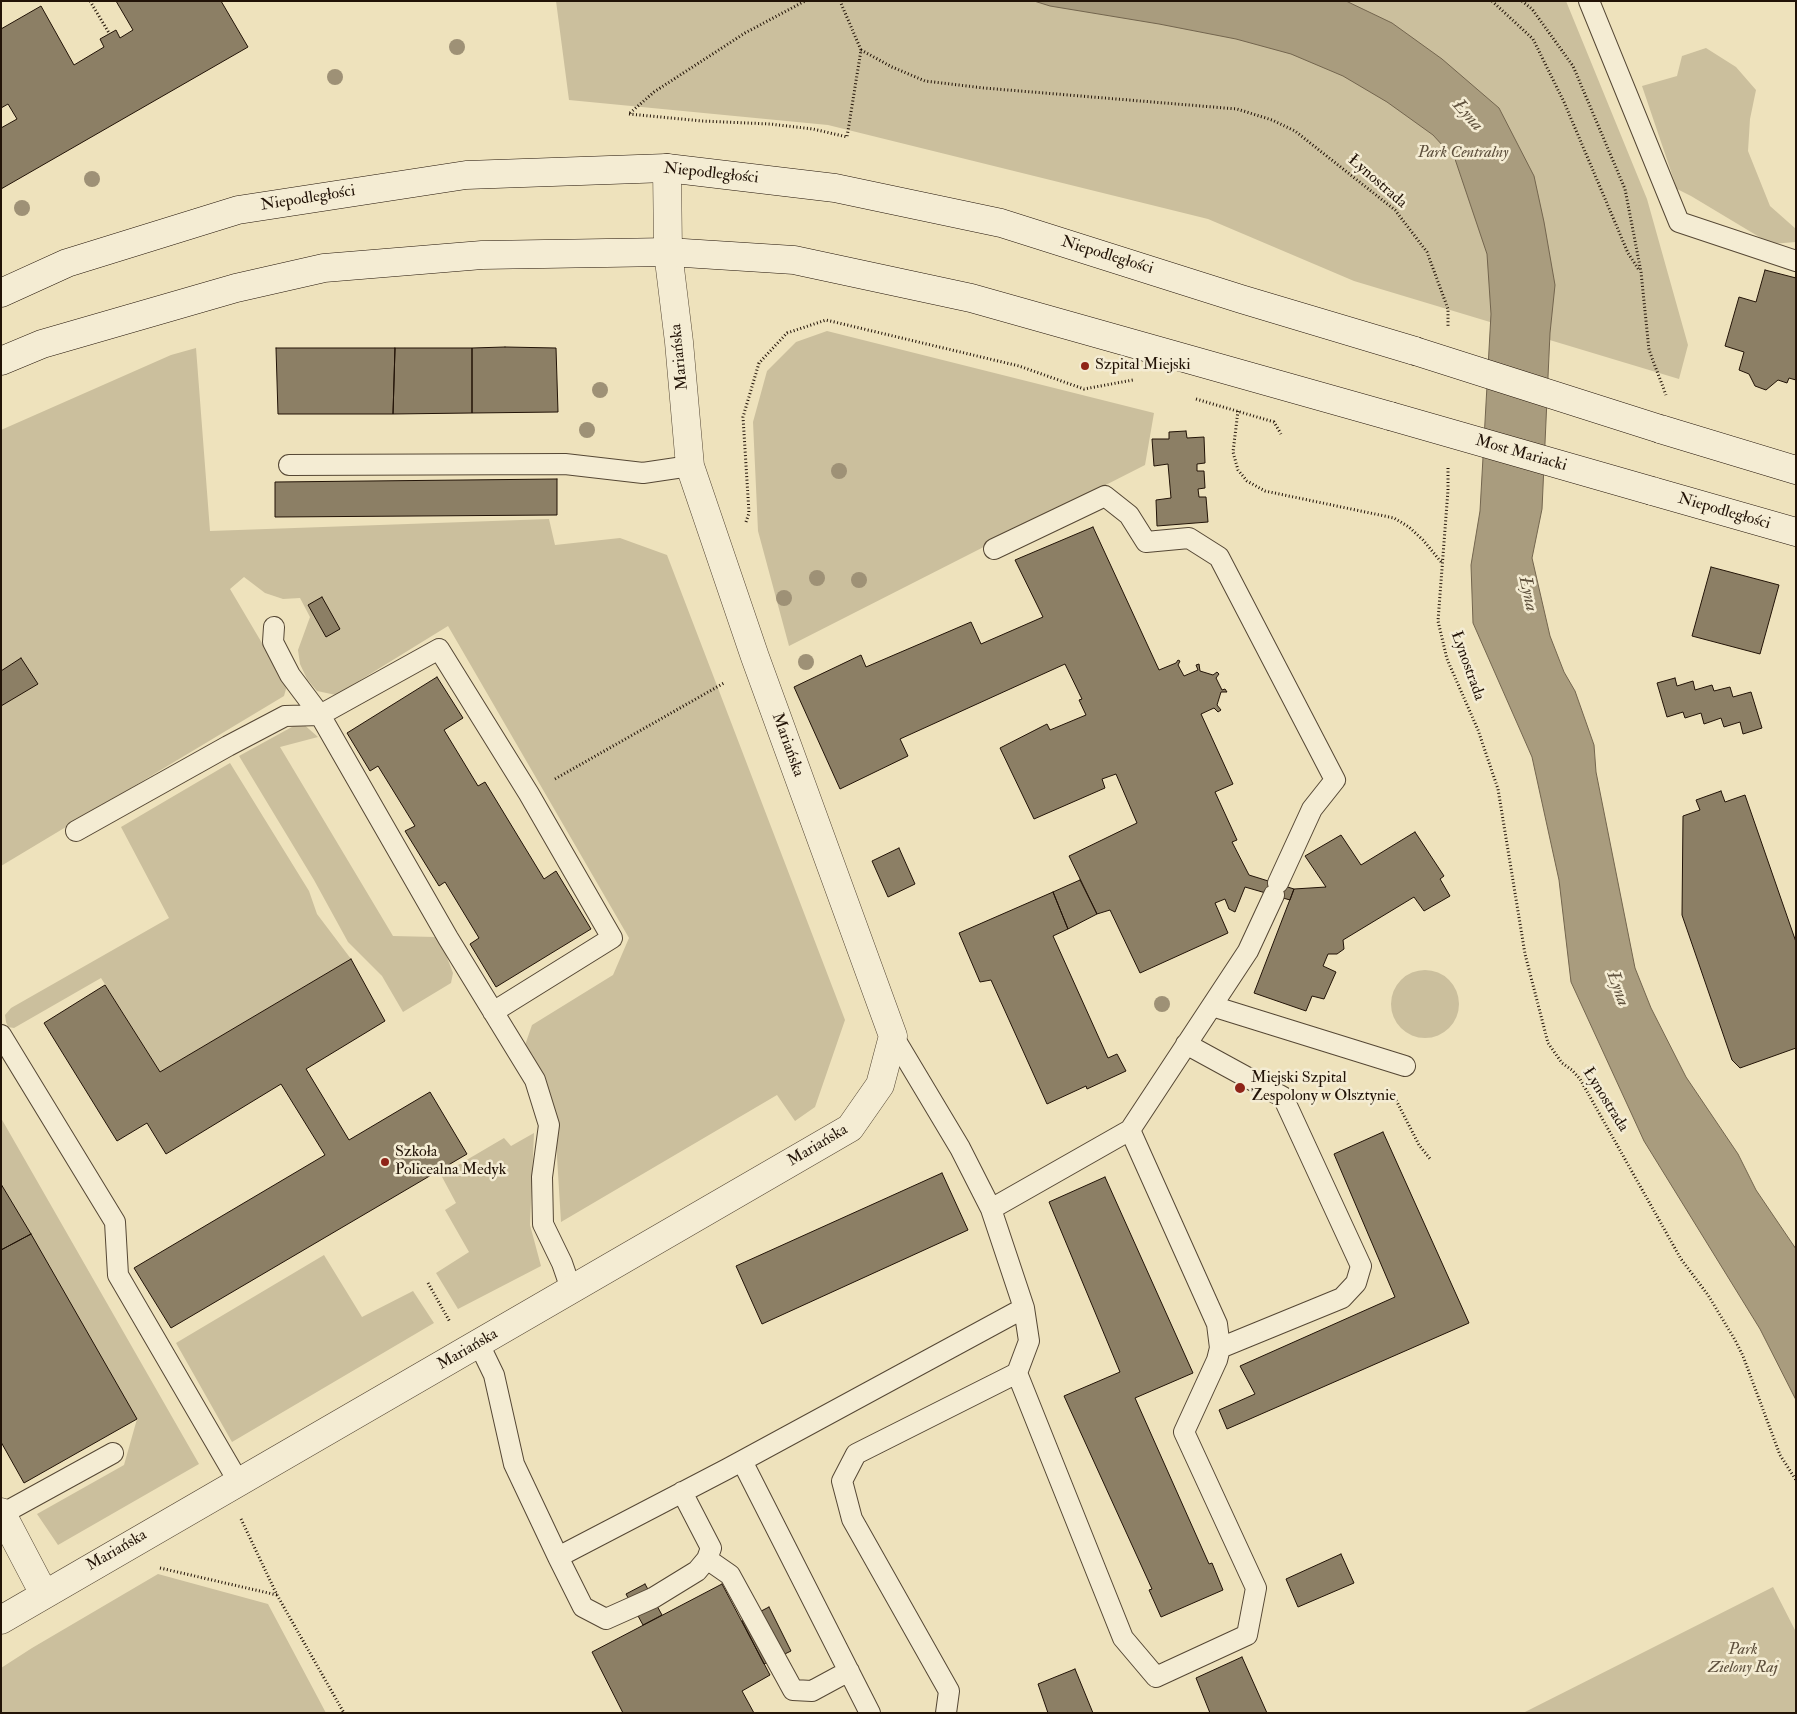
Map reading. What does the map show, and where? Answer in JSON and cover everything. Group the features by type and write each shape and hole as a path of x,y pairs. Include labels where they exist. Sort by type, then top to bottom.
{"street":[{"name":"Mariańska","path":"1,1620 850,1128 880,1085 893,1036 755,657 690,466 679,342 668,252 667,168"},
{"name":"Niepodległości","path":"1,293 67,263 238,210 466,175 667,168 835,188 1001,223 1415,350 1660,429 1796,470"},
{"path":"1,361 51,341 236,288 324,268 482,255 668,252"},
{"name":"Most Mariacki","path":"668,252 794,260 971,298 1652,491"},
{"name":"Niepodległości","path":"1652,491 1796,532"},
{"path":"2,1513 44,1594"}],"lane":[{"path":"1589,1 1679,222 1796,261"},
{"path":"289,465 565,464 643,473 690,466"},
{"path":"991,1209 1130,1130 1248,951 1312,809 1335,780 1219,557 1189,538 1146,542 1129,515 1105,496 994,550"},
{"path":"274,627 273,642 290,675 320,715 443,930 535,1080 549,1125 542,1177 543,1224 562,1263 571,1289"},
{"path":"76,831 285,716 320,715 439,649 529,794 612,938 493,1012"},
{"path":"1212,1006 1406,1066"},
{"path":"1,1035 115,1222 118,1275 238,1481"},
{"path":"893,1036 960,1148 991,1209 1024,1308 1029,1341 1017,1373 1123,1638 1156,1677 1247,1635 1256,1588 1184,1432 1217,1360 1220,1348 1217,1324 1130,1130"},
{"path":"1186,1044 1283,1098 1361,1266 1356,1283 1342,1298 1220,1348"},
{"path":"558,1557 742,1461 1024,1308"},
{"path":"479,1344 494,1375 514,1464 583,1607 606,1619 653,1598 697,1571 708,1559 711,1548 682,1492"},
{"path":"946,1713 949,1691 852,1519 842,1481 856,1454 1017,1373"},
{"path":"2,1513 113,1453"},
{"path":"742,1461 870,1713"},
{"path":"708,1559 730,1574 793,1690 812,1691 849,1671"}],"path":[{"path":"90,1 109,33"},
{"path":"805,1 745,33 654,92 629,114 702,121 778,125 813,129 847,137 861,50 840,1"},
{"path":"1492,1 1533,39 1564,102 1628,253 1641,272"},
{"path":"1522,1 1532,9 1573,66 1625,189 1641,272 1649,350 1667,398"},
{"name":"Łynostrada","path":"861,50 885,64 925,81 984,88 1236,109 1272,120 1295,132 1395,210 1427,252 1448,309 1448,328"},
{"path":"746,522 749,513 743,417 759,363 787,332 826,320 1019,366 1084,389 1131,380 1140,382"},
{"path":"1193,398 1274,422 1281,434"},
{"path":"1238,412 1233,452 1238,470 1247,480 1265,491 1394,518 1409,527 1424,540 1442,563"},
{"name":"Łynostrada","path":"1448,462 1448,490 1438,621 1447,659 1478,730 1498,789 1525,954 1548,1042 1562,1063 1580,1079 1600,1111 1681,1259 1708,1295 1735,1340 1743,1356 1780,1455 1796,1480"},
{"path":"529,794 724,683"},
{"path":"1374,1056 1419,1145 1431,1160"},
{"path":"428,1283 453,1326"},
{"path":"238,1512 277,1595 344,1713"},
{"path":"158,1568 277,1595"}],"green space":[{"name":"Park Centralny","path":"556,1 1566,1 1647,199 1688,345 1679,379 1354,281 1208,219 828,125 569,100"},
{"path":"1706,48 1736,67 1756,90 1750,119 1748,151 1770,206 1796,229 1796,242 1771,244 1677,189 1642,86 1677,76 1682,56"},
{"path":"827,331 1154,413 1145,465 789,646 758,531 753,422 767,371 796,342"},
{"path":"196,348 210,531 549,519 555,545 620,538 667,555 845,1020 815,1107 795,1121 777,1095 561,1222 554,1108 524,1048 532,1025 613,975 629,938 448,626 336,695 317,691 307,679 300,664 298,650 310,617 300,598 283,599 265,593 244,577 230,589 285,682 284,696 1,866 1,430 171,355"},
{"path":"301,722 318,737 280,747 393,936 435,937 443,947 453,973 451,983 403,1012 382,976 348,942 314,880 239,756"},
{"path":"230,763 309,891 317,914 351,959 160,1072 101,978 14,1028 8,1027 5,1015 11,1008 169,918 121,827"},
{"path":"1418,970 1432,970 1444,975 1454,985 1459,997 1459,1011 1454,1023 1444,1033 1432,1038 1418,1038 1406,1033 1396,1023 1391,1011 1391,997 1396,985 1406,975"},
{"path":"1,1118 199,1464 58,1545 37,1514 124,1465 137,1419 1,1184"},
{"path":"534,1133 530,1225 541,1266 458,1309 436,1273 469,1252 445,1210 456,1203 441,1175 504,1138 511,1146"},
{"path":"324,1255 362,1317 413,1291 434,1323 232,1442 176,1343"},
{"path":"158,1574 268,1604 326,1713 1,1713 1,1668"},
{"name":"Park Zielony Raj","path":"1773,1587 1796,1632 1796,1713 1523,1713"}],"water":[{"name":"Łyna","path":"1034,1 1346,1 1392,23 1442,59 1499,108 1534,176 1555,285 1550,333 1542,509 1532,558 1550,636 1564,672 1575,691 1594,745 1596,772 1635,968 1651,1008 1686,1077 1738,1154 1756,1190 1796,1249 1796,1400 1760,1329 1644,1141 1571,982 1559,880 1532,757 1473,623 1471,565 1480,511 1491,314 1487,254 1455,159 1433,135 1387,102 1343,76 1291,54 1236,39 1050,6"}],"building":[{"path":"116,1 221,1 248,47 1,189 1,128 17,119 8,104 1,108 1,29 41,6 74,65 104,47 100,39 116,30 120,38 133,30"},
{"path":"1765,270 1796,278 1796,380 1789,378 1787,383 1778,380 1766,390 1755,386 1749,374 1739,370 1744,352 1725,346 1739,297 1756,302"},
{"path":"276,348 395,348 393,414 278,414"},
{"path":"395,348 472,348 472,413 393,414"},
{"path":"472,348 556,348 558,412 472,413"},
{"path":"1186,431 1187,438 1204,437 1205,463 1197,464 1197,471 1204,471 1205,488 1198,489 1199,497 1206,497 1208,522 1157,526 1156,500 1171,498 1168,464 1154,466 1152,439 1169,439 1169,432"},
{"path":"557,479 557,515 275,517 275,482"},
{"path":"1093,527 1159,670 1176,663 1178,660 1180,661 1178,665 1184,676 1198,670 1196,665 1199,664 1200,671 1213,675 1217,672 1219,674 1216,678 1222,690 1225,689 1227,692 1221,692 1217,705 1221,710 1218,712 1214,708 1201,714 1233,784 1215,792 1237,840 1232,842 1249,875 1294,889 1290,900 1245,887 1235,912 1229,909 1225,899 1215,903 1228,933 1140,973 1110,910 1097,914 1069,856 1137,823 1116,774 1102,779 1105,788 1034,819 1000,748 1047,724 1050,730 1086,715 1079,700 1082,699 1065,664 900,739 908,756 840,789 794,687 861,655 866,667 971,622 981,644 1043,617 1015,560"},
{"path":"1711,567 1779,585 1760,654 1692,636"},
{"path":"322,597 340,629 326,637 308,605"},
{"path":"21,658 38,684 1,706 1,671"},
{"path":"437,677 463,718 444,730 478,786 485,782 544,879 556,871 591,929 496,987 470,944 479,938 445,882 439,886 405,831 415,826 378,766 370,771 347,733"},
{"path":"1675,678 1677,686 1693,681 1695,690 1712,685 1714,691 1730,687 1733,697 1751,692 1762,728 1743,734 1740,722 1724,727 1721,718 1704,724 1701,713 1685,718 1683,712 1667,717 1657,683"},
{"path":"1721,791 1725,802 1745,795 1796,942 1796,1048 1740,1068 1732,1060 1682,915 1683,816 1700,810 1696,800"},
{"path":"1415,832 1444,876 1440,879 1450,896 1424,911 1414,897 1343,940 1344,949 1337,954 1328,954 1323,966 1336,972 1324,999 1312,996 1306,1011 1254,993 1294,889 1326,887 1305,856 1341,835 1361,865"},
{"path":"899,848 915,884 888,897 872,861"},
{"path":"1080,880 1097,914 1068,929 1053,892"},
{"path":"1053,892 1068,929 1053,936 1108,1058 1117,1054 1126,1071 1087,1089 1086,1086 1047,1104 991,980 980,982 959,933"},
{"path":"351,959 385,1021 306,1069 349,1140 430,1092 467,1154 171,1328 134,1268 325,1155 281,1084 166,1154 147,1123 117,1141 44,1023 105,985 160,1072"},
{"path":"1383,1132 1469,1323 1227,1429 1219,1410 1255,1394 1240,1366 1395,1297 1334,1154"},
{"path":"942,1173 968,1230 762,1324 736,1266"},
{"path":"1105,1177 1193,1373 1135,1398 1209,1564 1212,1563 1223,1590 1161,1617 1149,1590 1152,1589 1064,1396 1120,1372 1049,1202"},
{"path":"1,1184 31,1234 1,1250"},
{"path":"31,1234 137,1419 24,1483 1,1442 1,1250"},
{"path":"1341,1554 1354,1583 1298,1607 1286,1579"},
{"path":"645,1584 662,1615 643,1625 626,1594"},
{"path":"722,1584 770,1675 742,1691 754,1713 623,1713 592,1652"},
{"path":"769,1607 791,1651 764,1664 742,1621"},
{"path":"1242,1657 1267,1713 1210,1713 1196,1678"},
{"path":"1075,1669 1093,1713 1048,1713 1038,1684"}],"place":[{"name":"Szpital Miejski","path":"1085,366"},
{"name":"Miejski Szpital Zespolony w Olsztynie","path":"1240,1088"},
{"name":"Szkoła Policealna Medyk","path":"385,1162"}]}
